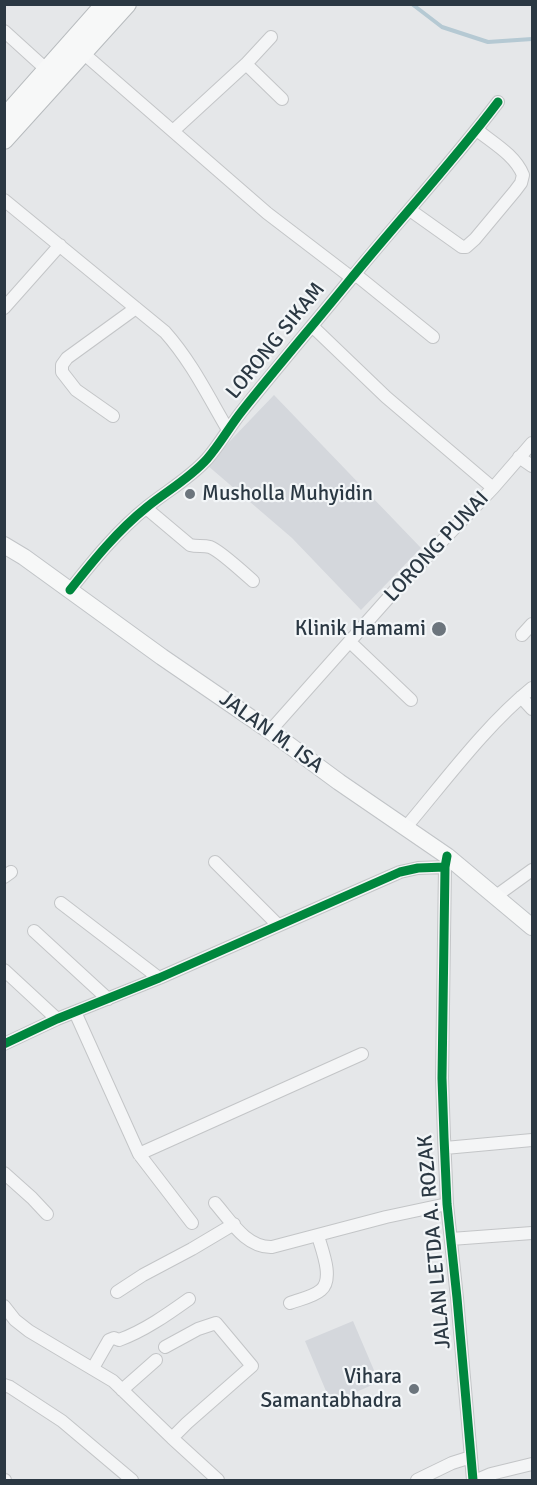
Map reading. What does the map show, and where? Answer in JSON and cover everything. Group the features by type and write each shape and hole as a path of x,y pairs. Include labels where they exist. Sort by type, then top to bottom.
{"highway":[{"path":"4,118 105,4"},
{"path":"4,140 127,4"}],"main road":[{"name":"JALAN M. ISA","path":"4,545 406,827 446,861 496,896 532,927"}],"street":[{"path":"4,31 47,70"},
{"path":"172,131 246,64 271,37"},
{"path":"83,53 267,213 433,337"},
{"path":"246,64 282,99"},
{"name":"LORONG SIKAM","path":"70,590 117,535 146,508 196,471 243,410 498,102"},
{"path":"410,210 462,247 466,247 476,239 521,183 523,175 513,159 477,130"},
{"path":"4,200 165,332 196,374 228,430"},
{"path":"4,308 60,245"},
{"path":"112,416 76,390 62,372 62,365 67,358 136,308"},
{"path":"312,326 386,397 493,488"},
{"name":"LORONG PUNAI","path":"270,731 398,587 493,488 532,443"},
{"path":"519,457 532,466"},
{"path":"146,508 190,545 214,549 253,580"},
{"path":"522,635 532,624"},
{"path":"350,642 411,700"},
{"path":"406,827 485,734 532,688"},
{"path":"521,697 532,709"},
{"path":"4,1044 57,1019 159,978 400,872 446,861"},
{"name":"JALAN LETDA A. ROZAK","path":"446,861 442,1078 447,1204 475,1480"},
{"path":"215,862 278,925"},
{"path":"496,896 532,870"},
{"path":"61,903 159,978"},
{"path":"34,931 108,999"},
{"path":"4,970 57,1019"},
{"path":"75,1012 140,1154 192,1223"},
{"path":"140,1154 362,1054"},
{"path":"445,1148 532,1140"},
{"path":"4,1173 47,1214"},
{"path":"215,1203 244,1236 264,1248 447,1204"},
{"path":"117,1292 234,1224"},
{"path":"451,1239 532,1233"},
{"path":"290,1303 316,1293 327,1283 328,1274 318,1236"},
{"path":"93,1368 109,1340 114,1338 119,1340 129,1336 167,1315 189,1299"},
{"path":"4,1306 28,1331 113,1381 218,1480"},
{"path":"165,1347 198,1329 216,1323 252,1366 172,1438"},
{"path":"122,1390 156,1360"},
{"path":"4,1385 62,1421 132,1480"},
{"path":"417,1480 452,1463 471,1457"},
{"path":"475,1480 532,1464"}],"shaded area":[{"path":"274,395 421,548 361,610 292,538 207,465"},
{"path":"353,1321 379,1382 331,1403 305,1341"}],"waterway":[{"path":"412,4 442,27 488,42 532,39"}],"cycle path":[{"path":"70,590 126,526 207,459 255,395 498,102"},
{"path":"447,856 442,1078 444,1137 447,1204 473,1480"},
{"path":"4,1044 57,1019 159,978 400,872 418,868 445,867"}],"place":[{"name":"Musholla Muhyidin","path":"190,494"},
{"name":"Klinik Hamami","path":"439,629"},
{"name":"Vihara Samantabhadra","path":"414,1389"}]}
